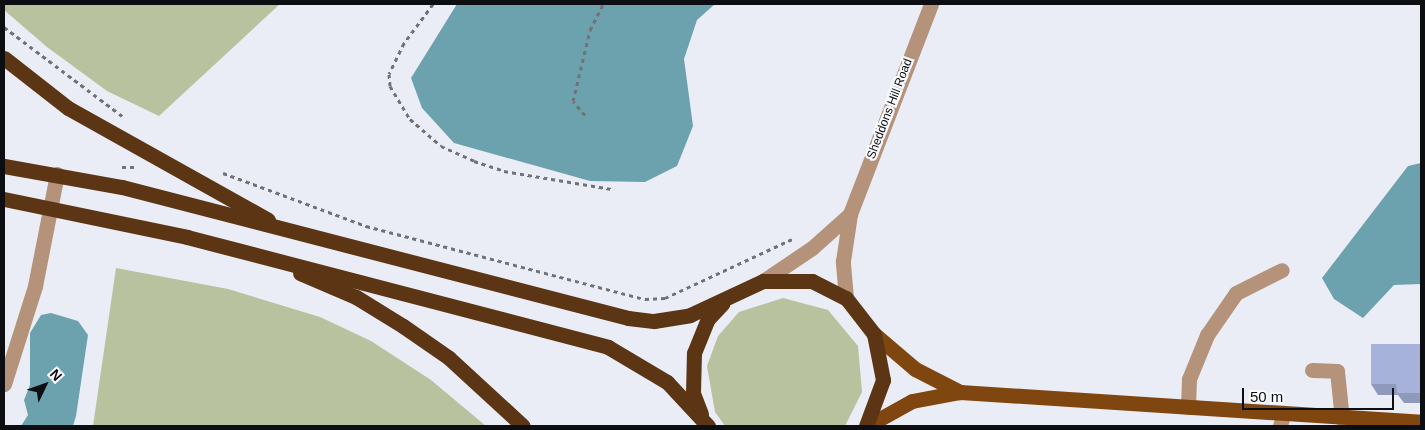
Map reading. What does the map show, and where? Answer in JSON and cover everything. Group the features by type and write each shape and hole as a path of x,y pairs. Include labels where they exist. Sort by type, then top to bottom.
{"highway":[{"path":"4,58 68,108 280,227"},
{"path":"4,166 57,174 280,227 628,318 670,320 725,300 762,281 812,281 846,298 874,334 883,380 867,426"},
{"path":"4,199 50,207 254,254 608,347 660,378 705,422"},
{"path":"254,254 356,297 403,326 449,358 523,426"},
{"path":"705,422 693,393 694,353 708,319 725,300"}],"main road":[{"path":"874,334 915,369 960,392"},
{"path":"867,426 912,401 960,392 1188,407 1281,421 1342,419 1421,422"}],"street":[{"name":"Sheddons Hill Road","path":"850,214 931,4"},
{"path":"4,384 35,286 57,174"},
{"path":"762,281 812,248 850,214"},
{"path":"846,298 843,261 850,214"},
{"path":"1188,407 1189,379 1212,328 1236,293 1282,270"},
{"path":"1312,370 1337,372 1342,419"}],"path":[{"path":"432,4 404,43 389,74 390,86 410,119 441,146 474,161 504,171 611,188"},
{"path":"584,115 573,101 590,30 603,4"},
{"path":"4,27 124,118"},
{"path":"216,170 366,226 645,299 665,298 802,234"}],"green space":[{"path":"4,4 280,4 159,116 107,91 47,47 4,10"},
{"path":"116,268 228,289 320,317 371,341 431,380 486,426 93,426"},
{"path":"783,298 828,310 858,346 862,392 845,426 725,426 715,412 707,366 718,336 739,312"}],"water":[{"path":"457,4 715,4 697,20 684,59 693,126 677,166 645,182 590,181 454,143 422,108 411,78"},
{"path":"1421,163 1421,284 1394,285 1363,318 1334,299 1322,278 1408,166"},
{"path":"51,313 78,321 88,335 76,416 73,426 21,426 28,415 24,400 30,385 30,333 41,315"}],"building":[{"path":"1371,344 1421,344 1421,393 1397,393 1396,384 1371,384"}]}
